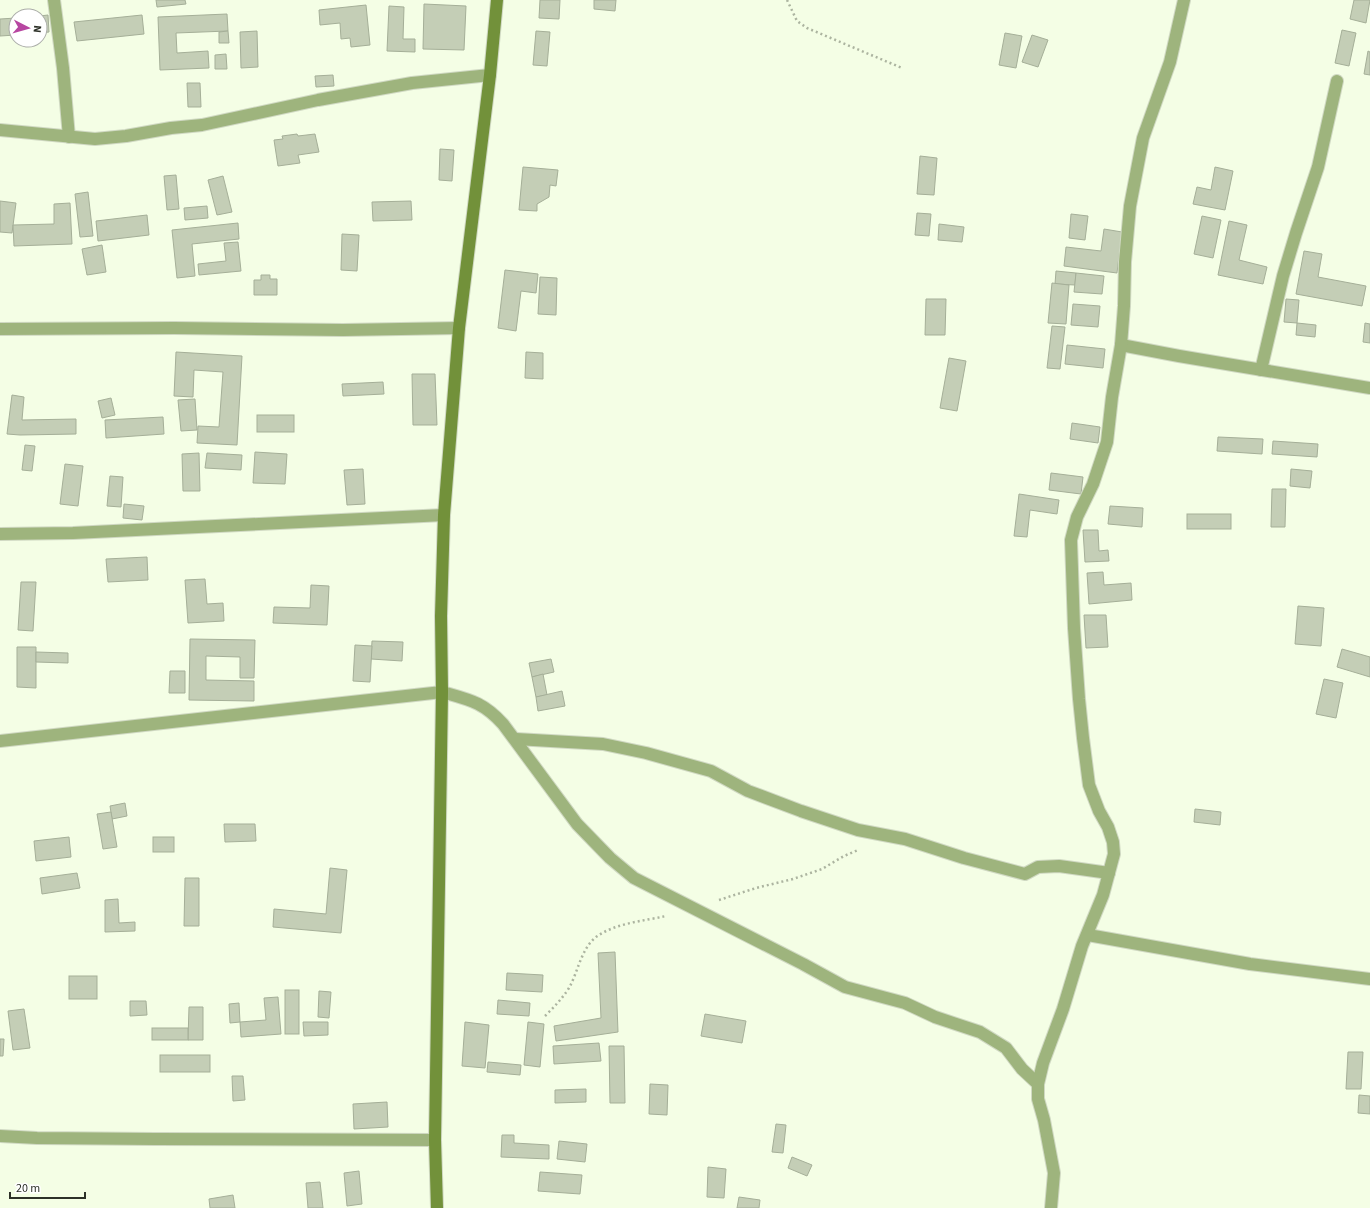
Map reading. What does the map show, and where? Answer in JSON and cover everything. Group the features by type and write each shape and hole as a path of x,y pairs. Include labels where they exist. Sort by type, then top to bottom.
{"street":[{"path":"54,0 63,68 69,137"},
{"path":"437,1208 435,1140 442,692 441,616 444,515 459,328 498,0"},
{"path":"1051,1208 1054,1173 1044,1120 1038,1099 1038,1084 1043,1063 1082,946 1088,935 1103,895 1114,854 1113,842 1108,827 1089,785 1078,699 1071,540 1077,517 1093,484 1107,442 1112,397 1121,345 1124,306 1124,262 1130,206 1143,138 1170,62 1184,0"},
{"path":"0,130 95,139 126,136 171,128 202,125 318,100 412,83 490,75"},
{"path":"1261,370 1283,276 1318,167 1337,81"},
{"path":"0,329 182,328 343,330 459,328"},
{"path":"1121,345 1370,388"},
{"path":"0,534 73,533 444,515"},
{"path":"0,741 442,692 474,701 492,712 516,739 577,824 610,858 634,878 845,987 905,1003 935,1017 980,1032 1006,1048 1022,1069 1038,1084"},
{"path":"516,739 603,744 646,753 711,772 748,792 858,830 906,839 964,858 1025,874 1038,867 1059,866 1109,873"},
{"path":"1088,935 1250,964 1370,979"},
{"path":"0,1136 155,1140 435,1140"}],"path":[{"path":"787,0 797,21 807,28 902,68"},
{"path":"544,1016 560,1002 569,988 586,949 595,938 608,930 694,909 756,888 793,879 822,869 844,856 864,848"}],"building":[{"path":"156,0 185,0 186,4 157,7"},
{"path":"540,0 560,0 559,19 539,18"},
{"path":"594,0 616,0 615,11 594,9"},
{"path":"1354,0 1370,0 1366,23 1350,19"},
{"path":"424,4 466,6 464,50 423,49"},
{"path":"366,5 370,45 351,47 350,38 341,39 340,23 320,25 319,10"},
{"path":"389,6 404,7 403,39 415,39 415,52 387,51"},
{"path":"227,14 228,31 176,33 177,53 208,51 209,68 160,70 158,17"},
{"path":"142,15 144,34 77,41 74,22"},
{"path":"8,18 8,36 0,36 0,19"},
{"path":"1342,30 1356,33 1349,66 1335,63"},
{"path":"228,31 229,43 219,43 219,32"},
{"path":"257,31 258,67 241,68 240,32"},
{"path":"536,31 550,32 547,66 533,65"},
{"path":"1005,33 1022,36 1016,68 999,65"},
{"path":"1032,35 1048,40 1038,67 1022,62"},
{"path":"1368,51 1370,52 1370,75 1364,74"},
{"path":"226,54 227,69 215,69 215,55"},
{"path":"333,75 334,86 316,87 315,76"},
{"path":"187,83 200,83 201,107 188,107"},
{"path":"297,134 298,136 315,134 319,152 298,155 300,163 278,166 274,140 283,139 282,136"},
{"path":"440,149 454,150 452,181 439,180"},
{"path":"920,156 937,158 934,195 917,194"},
{"path":"523,167 558,170 556,186 550,185 549,197 537,204 537,211 519,210"},
{"path":"1215,167 1233,171 1225,210 1193,204 1197,187 1211,190"},
{"path":"176,175 179,209 167,210 164,176"},
{"path":"223,176 232,212 217,215 208,180"},
{"path":"88,192 93,236 80,237 75,194"},
{"path":"0,201 16,203 12,233 0,232"},
{"path":"411,201 412,220 373,221 372,202"},
{"path":"70,203 72,244 14,246 13,225 54,224 54,204"},
{"path":"207,206 208,218 185,220 184,208"},
{"path":"917,213 931,214 929,236 915,235"},
{"path":"1071,214 1088,216 1085,240 1069,238"},
{"path":"147,215 149,235 98,241 96,221"},
{"path":"1202,216 1221,220 1213,258 1194,254"},
{"path":"1229,221 1247,225 1239,260 1267,267 1263,284 1218,275"},
{"path":"238,223 239,239 192,244 195,276 177,278 172,230"},
{"path":"939,224 964,227 962,242 938,240"},
{"path":"1104,229 1122,232 1117,273 1064,266 1066,247 1101,251"},
{"path":"342,234 359,235 357,271 341,270"},
{"path":"238,242 241,271 199,275 198,264 226,261 224,243"},
{"path":"102,245 106,272 87,275 82,249"},
{"path":"1304,251 1322,254 1318,277 1366,286 1362,306 1296,294"},
{"path":"505,270 538,274 536,293 521,291 516,331 498,328"},
{"path":"1056,271 1076,273 1075,285 1055,284"},
{"path":"1076,273 1104,276 1102,294 1074,292"},
{"path":"261,275 270,275 270,279 277,279 277,295 254,295 254,280 261,280"},
{"path":"540,277 557,278 556,315 538,314"},
{"path":"1052,283 1069,285 1066,324 1048,323"},
{"path":"926,299 946,299 945,335 925,335"},
{"path":"1286,299 1299,300 1297,323 1284,322"},
{"path":"1073,304 1100,306 1098,327 1071,325"},
{"path":"1297,323 1316,325 1315,337 1296,335"},
{"path":"1365,323 1370,324 1370,343 1363,342"},
{"path":"1052,326 1065,327 1060,369 1047,368"},
{"path":"1067,345 1105,349 1103,368 1065,364"},
{"path":"176,352 242,356 237,445 197,443 198,426 219,427 223,372 194,370 193,397 174,396"},
{"path":"526,352 543,353 543,379 525,378"},
{"path":"949,358 966,361 957,411 940,408"},
{"path":"412,374 435,374 437,425 413,425"},
{"path":"383,382 384,394 343,396 342,384"},
{"path":"12,395 24,397 22,420 76,419 76,434 7,434"},
{"path":"111,398 115,415 102,418 98,401"},
{"path":"195,399 197,430 181,431 178,400"},
{"path":"257,415 294,415 294,432 257,432"},
{"path":"163,417 164,434 106,438 105,420"},
{"path":"1072,423 1100,427 1098,443 1070,439"},
{"path":"1218,437 1263,439 1262,454 1217,451"},
{"path":"1273,441 1318,444 1317,457 1272,454"},
{"path":"25,445 35,446 32,471 22,470"},
{"path":"255,452 287,454 285,484 253,483"},
{"path":"199,453 200,491 183,491 182,454"},
{"path":"207,453 242,455 241,470 205,468"},
{"path":"65,464 83,466 78,506 60,504"},
{"path":"363,469 365,504 347,505 344,470"},
{"path":"1291,469 1312,471 1310,488 1290,486"},
{"path":"1051,473 1083,477 1081,494 1049,490"},
{"path":"110,476 123,477 121,507 107,506"},
{"path":"1272,489 1286,489 1285,527 1271,527"},
{"path":"1019,494 1059,500 1057,514 1030,510 1027,537 1014,536"},
{"path":"124,504 144,506 142,520 123,518"},
{"path":"1110,506 1143,508 1142,527 1108,524"},
{"path":"1187,514 1231,514 1231,529 1187,529"},
{"path":"1083,530 1098,530 1099,551 1108,550 1109,561 1085,562"},
{"path":"147,557 148,580 108,582 106,559"},
{"path":"1103,572 1104,585 1131,583 1132,600 1089,604 1087,573"},
{"path":"205,579 207,604 223,603 224,621 188,623 185,580"},
{"path":"21,582 36,582 33,631 18,630"},
{"path":"311,585 329,586 327,625 273,623 274,607 310,608"},
{"path":"1298,606 1324,608 1321,646 1295,644"},
{"path":"1084,615 1106,615 1108,647 1086,648"},
{"path":"190,639 255,640 254,678 240,678 240,657 206,656 206,680 254,681 254,701 189,700"},
{"path":"372,641 403,642 402,661 371,659"},
{"path":"355,645 372,646 370,682 353,681"},
{"path":"17,647 36,647 36,688 17,687"},
{"path":"1342,649 1370,657 1370,677 1337,667"},
{"path":"36,652 68,653 68,663 36,662"},
{"path":"551,659 554,672 532,677 529,663"},
{"path":"170,671 185,671 185,693 169,693"},
{"path":"543,674 547,695 536,697 532,677"},
{"path":"1324,679 1343,683 1336,718 1316,714"},
{"path":"562,691 565,706 538,711 536,697"},
{"path":"125,803 127,816 112,819 110,806"},
{"path":"1195,809 1221,812 1220,825 1194,822"},
{"path":"111,812 117,847 103,849 97,814"},
{"path":"224,824 255,824 256,841 225,842"},
{"path":"69,837 71,857 36,861 34,841"},
{"path":"153,837 174,837 174,852 153,852"},
{"path":"330,868 347,870 341,933 273,927 274,909 326,914"},
{"path":"77,873 80,888 42,894 40,878"},
{"path":"185,878 199,878 199,926 184,926"},
{"path":"118,899 119,923 135,922 135,931 105,932 105,900"},
{"path":"615,952 618,1032 556,1041 554,1026 601,1018 598,953"},
{"path":"507,973 543,975 542,992 506,990"},
{"path":"69,976 97,976 97,999 69,999"},
{"path":"285,990 299,990 299,1034 285,1034"},
{"path":"319,991 331,992 329,1018 318,1017"},
{"path":"278,997 281,1034 241,1037 240,1022 266,1020 264,998"},
{"path":"498,1000 530,1003 529,1016 497,1014"},
{"path":"130,1001 146,1001 147,1015 130,1016"},
{"path":"239,1003 240,1022 230,1023 229,1004"},
{"path":"189,1007 203,1007 203,1040 188,1040"},
{"path":"24,1009 30,1048 13,1050 8,1011"},
{"path":"705,1014 746,1021 742,1043 701,1036"},
{"path":"303,1022 328,1022 328,1035 304,1036"},
{"path":"465,1022 489,1025 485,1068 462,1066"},
{"path":"528,1022 544,1024 540,1067 524,1065"},
{"path":"152,1028 188,1028 188,1040 152,1040"},
{"path":"0,1039 4,1039 3,1056 0,1056"},
{"path":"599,1043 601,1061 554,1064 553,1046"},
{"path":"609,1046 624,1046 625,1103 610,1103"},
{"path":"1348,1052 1363,1052 1361,1089 1346,1089"},
{"path":"160,1055 210,1055 210,1072 160,1072"},
{"path":"488,1062 521,1065 520,1075 487,1072"},
{"path":"232,1076 243,1076 245,1100 233,1101"},
{"path":"650,1084 668,1085 667,1115 649,1114"},
{"path":"586,1089 586,1102 555,1103 555,1090"},
{"path":"1359,1095 1370,1096 1370,1114 1358,1113"},
{"path":"387,1102 388,1127 354,1129 353,1104"},
{"path":"776,1124 786,1125 783,1153 772,1152"},
{"path":"502,1135 514,1135 514,1143 549,1145 549,1159 501,1157"},
{"path":"559,1141 587,1144 585,1162 557,1159"},
{"path":"792,1157 812,1165 807,1176 788,1168"},
{"path":"708,1167 726,1169 724,1198 707,1197"},
{"path":"359,1171 362,1204 347,1206 344,1173"},
{"path":"540,1172 582,1175 580,1194 538,1191"},
{"path":"320,1182 323,1208 308,1208 306,1183"},
{"path":"233,1195 235,1208 210,1208 209,1199"},
{"path":"739,1197 760,1200 759,1208 737,1208"}]}
